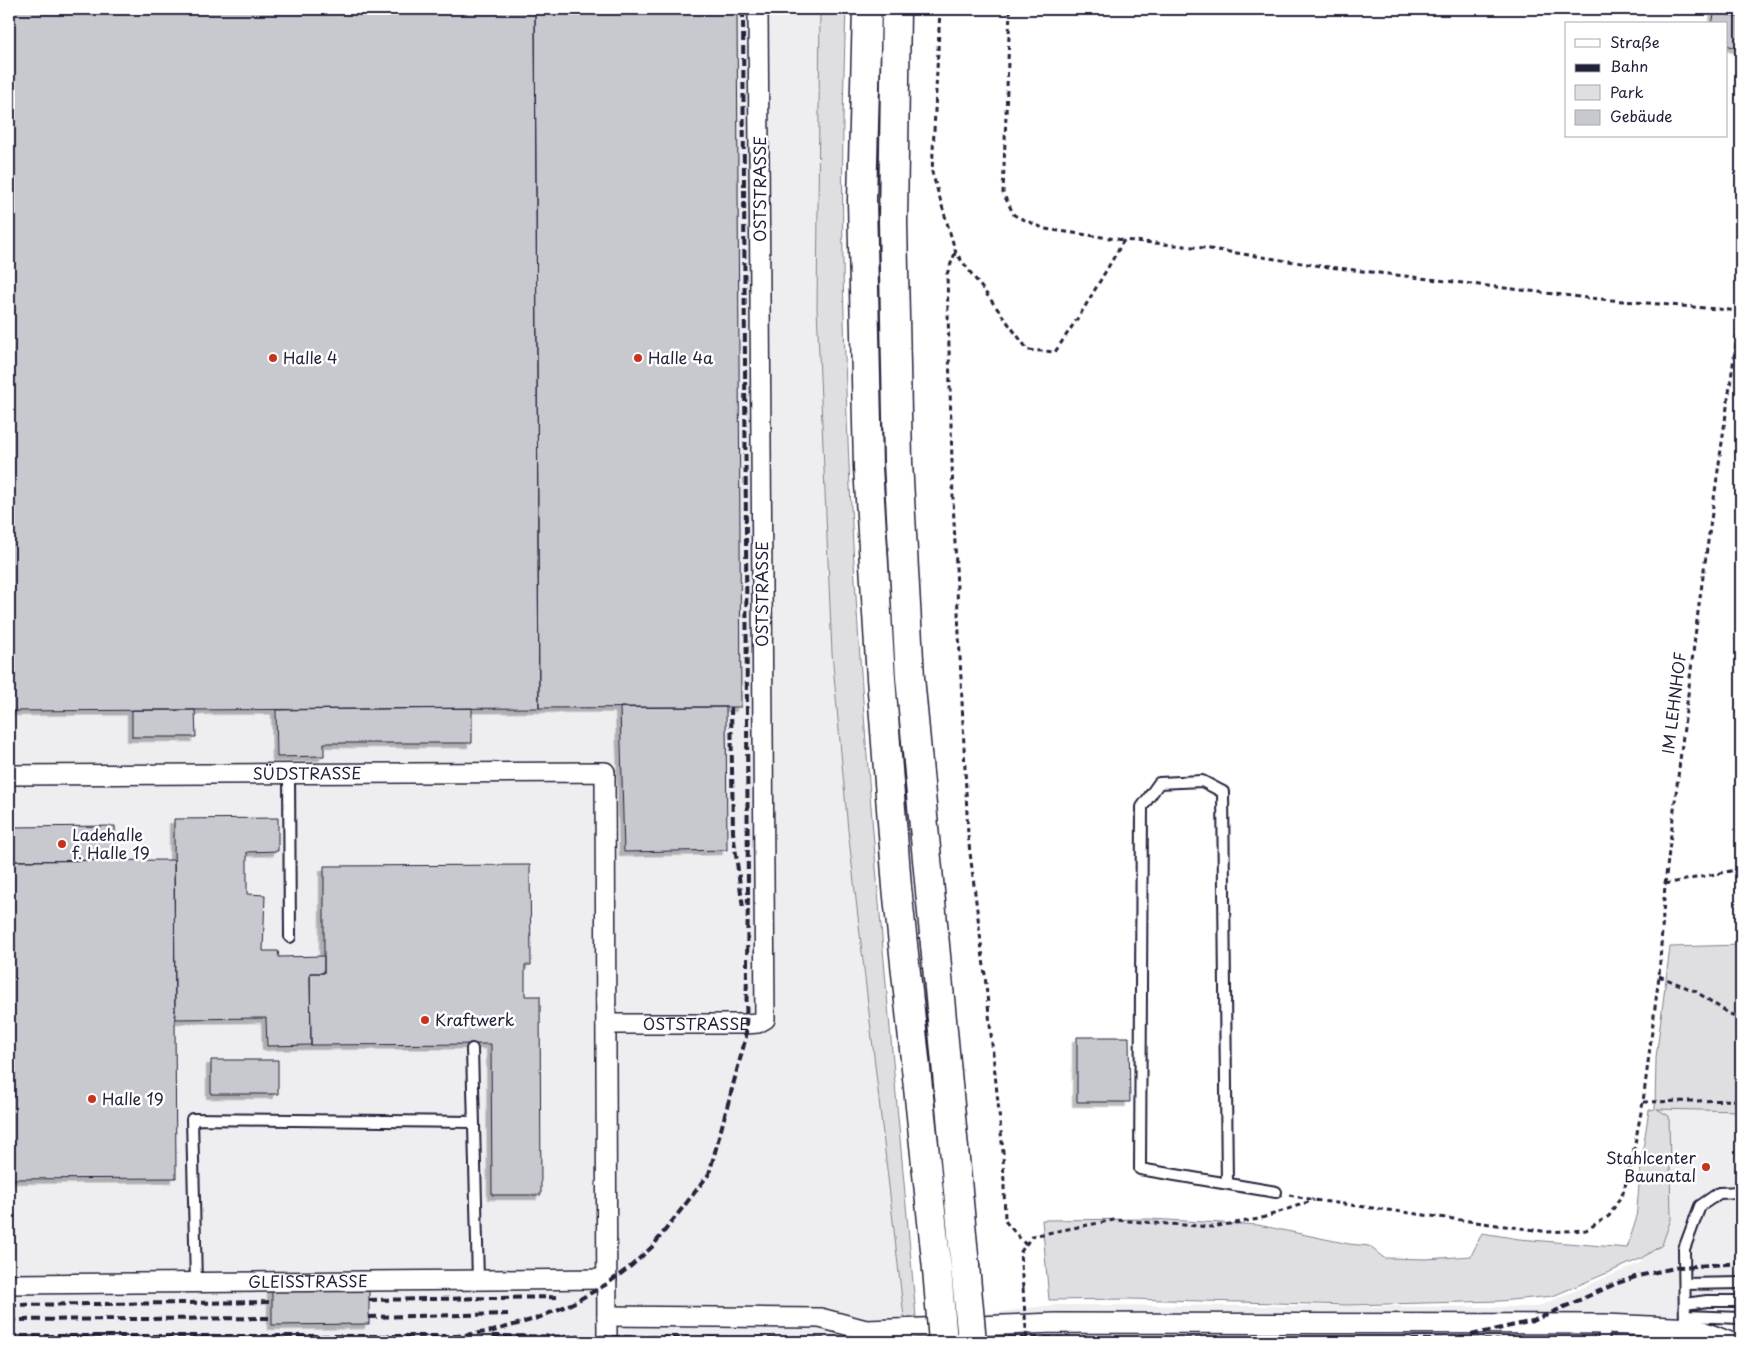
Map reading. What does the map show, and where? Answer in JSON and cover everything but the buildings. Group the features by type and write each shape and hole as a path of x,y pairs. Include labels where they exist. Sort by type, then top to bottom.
{"highway":[{"path":"867,9 862,200 868,476 896,877 943,1342"},
{"path":"896,9 893,241 898,462 910,677 972,1342"}],"street":[{"name":"OSTSTRASSE","path":"606,1024 746,1024 758,1023 765,1019 758,9"},
{"name":"SÜDSTRASSE","path":"9,775 605,772 606,1024"},
{"path":"606,1024 607,1342"},
{"name":"GLEISSTRASSE","path":"9,1284 607,1280"},
{"path":"607,1316 820,1318 866,1330 1055,1324 1604,1333 1685,1322 1730,1342"}],"lane":[{"path":"289,774 290,937"},
{"path":"1227,1184 1223,792 1202,781 1159,783 1142,806 1140,1169 1227,1184 1276,1192"},
{"path":"472,1049 478,1280"},
{"path":"196,1282 192,1119 474,1122"},
{"path":"1741,1192 1719,1193 1700,1206 1684,1249 1685,1322 1741,1318"},
{"path":"1685,1284 1741,1283"},
{"path":"1684,1304 1741,1300"}],"path":[{"path":"940,9 932,172 956,253 1028,350 1054,352 1084,310 1124,240"},
{"path":"1010,9 1002,193 1014,215 1045,229 1124,240 1204,248 1365,272 1588,298 1741,310"},
{"path":"956,253 947,274 953,499 968,836 985,975 1003,1152 1005,1221 1026,1245"},
{"name":"IM LEHNHOF","path":"1276,1192 1314,1200 1549,1232 1586,1230 1609,1216 1623,1192 1631,1164 1643,1102 1659,976 1665,884 1698,612 1741,310"},
{"path":"1665,884 1741,869"},
{"path":"1659,976 1695,990 1728,1013 1741,1018"},
{"path":"1643,1102 1741,1100"},
{"path":"1027,1342 1020,1253 1032,1236 1114,1220 1212,1227 1259,1219 1314,1200"}],"shaded area":[{"path":"9,9 820,9 817,308 832,653 848,830 904,1317 993,1313 1053,1305 1537,1307 1642,1262 1640,1259 1662,1245 1655,1109 1741,1111 1741,1294 1707,1295 1707,1322 1740,1337 1741,1342 9,1342"}],"green space":[{"path":"820,9 846,9 843,173 844,337 851,500 860,664 916,1317 904,1317 848,830 832,653 817,308"},
{"path":"1741,945 1741,1111 1657,1109 1669,1116 1671,1219 1662,1245 1640,1259 1553,1296 1500,1301 1349,1305 1129,1299 1049,1300 1042,1220 1150,1219 1258,1225 1349,1244 1369,1246 1384,1258 1426,1259 1471,1256 1482,1233 1519,1239 1627,1248 1636,1220 1641,1162 1649,1110 1655,1109 1656,1058 1670,947"}],"railway":[{"path":"9,1336 457,1336 493,1331 538,1318 573,1303 607,1284 652,1247 709,1174 746,1037 748,894 743,9"},
{"path":"731,707 733,832 743,908"},
{"path":"1471,1335 1533,1321 1615,1284 1638,1276 1679,1267 1741,1263"},
{"path":"369,1300 557,1297"},
{"path":"9,1305 272,1302"},
{"path":"369,1317 508,1314"},
{"path":"9,1320 272,1318"},
{"path":"492,1336 899,1340 1046,1338 1118,1342"},
{"path":"1111,1339 1475,1340 1533,1342"}],"place":[{"name":"Halle 4","path":"273,358"},
{"name":"Halle 4a","path":"638,358"},
{"name":"Ladehalle f. Halle 19","path":"62,844"},
{"name":"Kraftwerk","path":"425,1020"},
{"name":"Halle 19","path":"92,1099"},
{"name":"Stahlcenter Baunatal","path":"1706,1167"}]}
